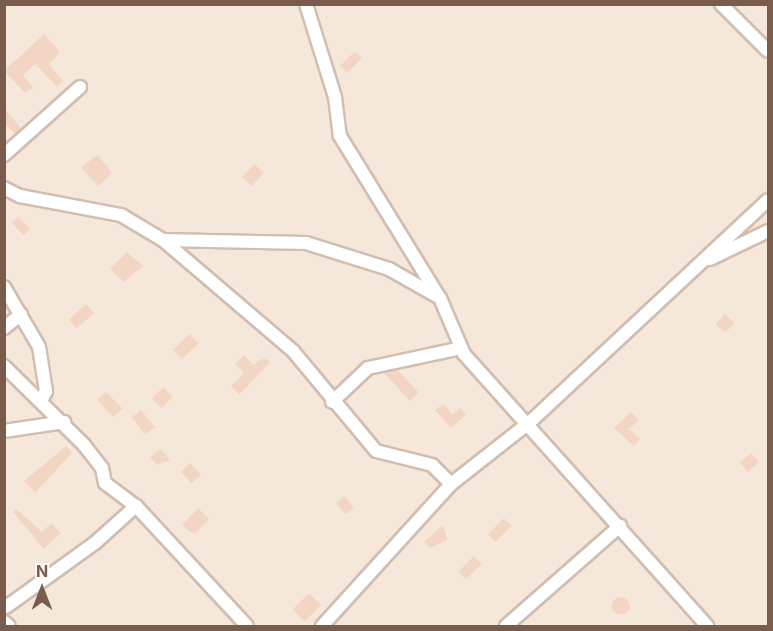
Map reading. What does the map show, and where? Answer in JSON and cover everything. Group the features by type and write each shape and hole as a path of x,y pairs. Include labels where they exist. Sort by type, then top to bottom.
{"street":[{"path":"306,4 335,97 340,136 440,298 461,348 530,422 707,627"},
{"path":"721,4 768,51"},
{"path":"4,155 80,87"},
{"path":"4,188 20,196 121,215 163,240 293,351 332,402 376,451 432,465 451,484"},
{"path":"322,627 451,484 530,422 768,200"},
{"path":"699,265 768,231"},
{"path":"163,240 306,243 389,268 440,298"},
{"path":"4,287 21,314 45,370 42,399"},
{"path":"4,328 21,314"},
{"path":"332,402 368,368 461,348"},
{"path":"4,366 42,399 64,422 102,468 105,483 136,506 247,627"},
{"path":"4,431 64,422"},
{"path":"6,607 96,542 136,506"},
{"path":"506,627 620,526"},
{"path":"4,622 9,627"}],"shaded area":[{"path":"5,5 768,5 768,626 5,626"}],"building":[{"path":"44,34 60,52 49,64 63,81 57,87 35,64 23,75 33,88 25,93 4,71"},
{"path":"355,51 362,58 347,73 340,66"},
{"path":"4,108 21,128 15,134 4,122"},
{"path":"98,155 112,173 98,186 81,167"},
{"path":"254,164 264,173 252,186 242,177"},
{"path":"18,217 30,229 24,235 12,223"},
{"path":"127,252 143,266 124,282 110,269"},
{"path":"86,304 94,313 77,328 69,319"},
{"path":"725,314 735,323 725,333 716,324"},
{"path":"190,334 199,344 182,359 173,349"},
{"path":"244,355 253,365 264,358 270,362 239,395 231,386 244,373 235,364"},
{"path":"398,370 419,393 410,401 384,373"},
{"path":"163,387 173,397 162,408 152,398"},
{"path":"106,392 123,409 113,417 97,399"},
{"path":"443,404 453,415 460,408 466,415 451,428 435,410"},
{"path":"141,410 155,427 146,435 132,418"},
{"path":"631,412 639,420 629,429 640,439 634,446 614,428"},
{"path":"66,446 72,453 35,493 24,481"},
{"path":"161,449 170,460 157,465 150,457"},
{"path":"751,453 759,462 748,472 740,463"},
{"path":"190,463 201,475 191,484 180,472"},
{"path":"344,496 354,507 346,515 336,503"},
{"path":"198,508 209,519 196,533 190,532 182,525"},
{"path":"16,509 42,532 51,523 61,533 44,549 13,512"},
{"path":"504,518 512,526 496,542 488,534"},
{"path":"443,525 447,540 430,548 424,542"},
{"path":"474,556 482,564 466,579 458,572"},
{"path":"309,593 321,605 305,621 293,609"},
{"path":"617,597 625,597 630,602 628,613 617,615 612,610 612,602"}]}
